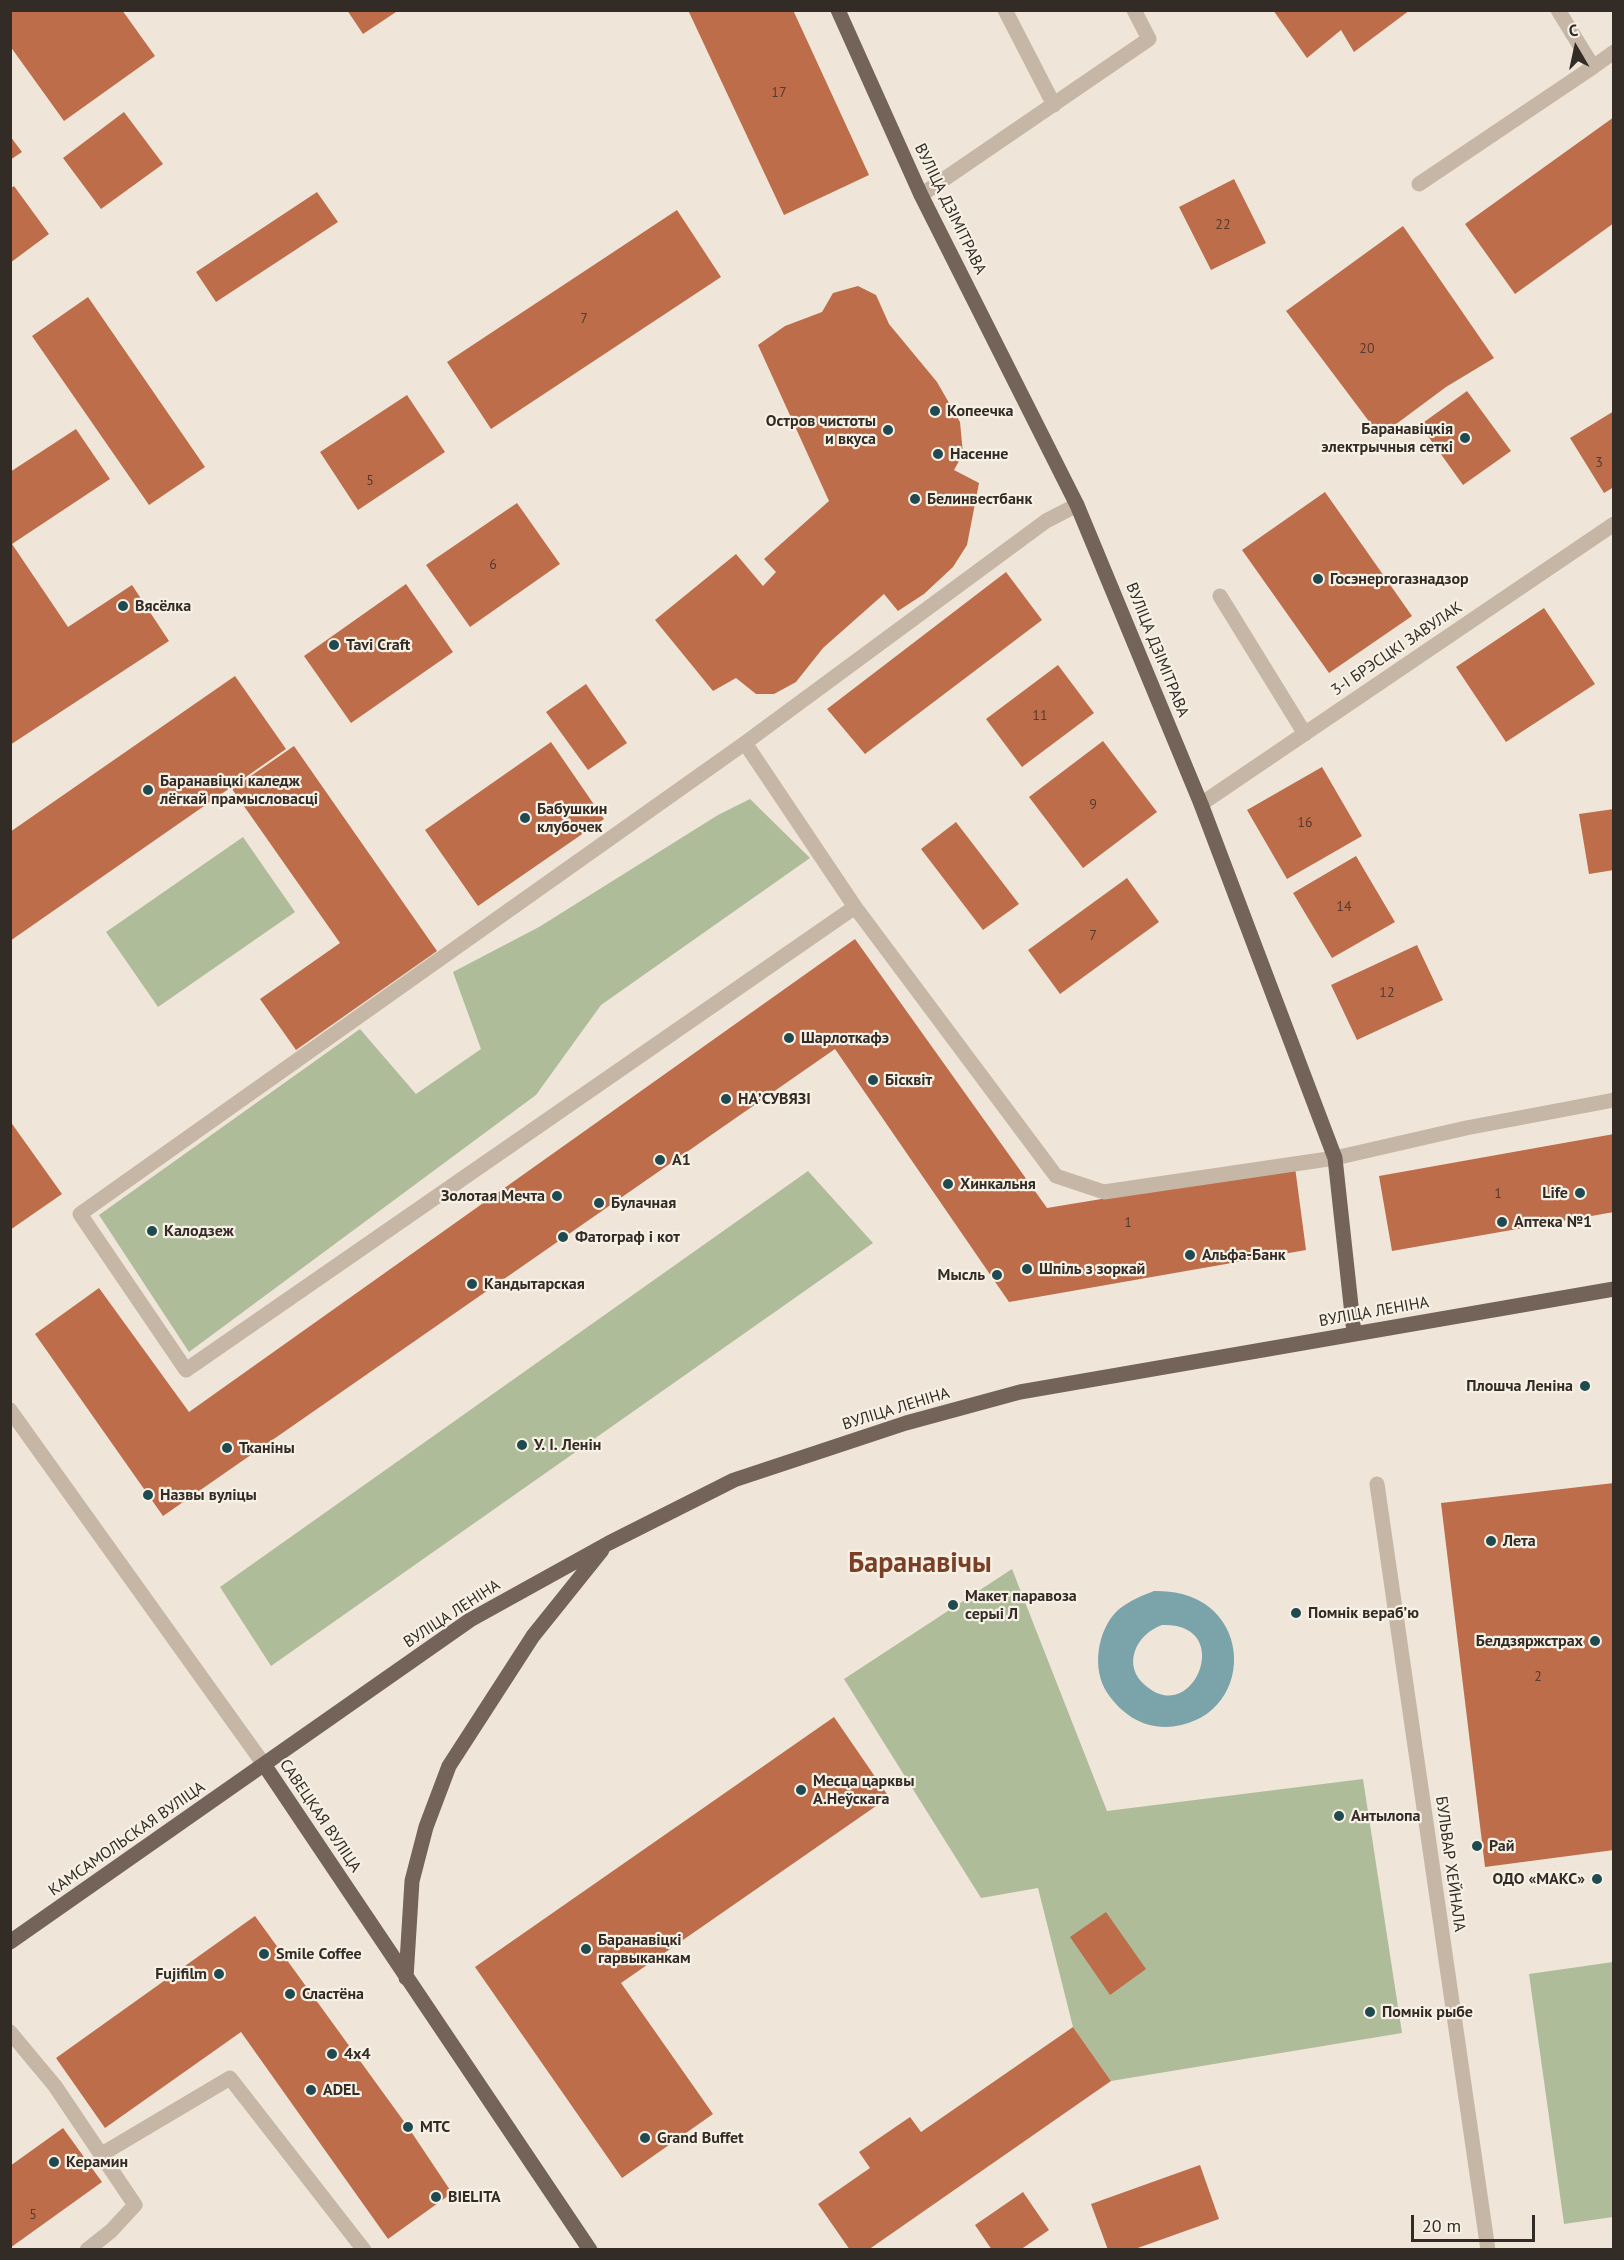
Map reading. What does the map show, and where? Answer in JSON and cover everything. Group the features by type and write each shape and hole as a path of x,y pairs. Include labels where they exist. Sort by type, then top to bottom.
{"main road":[{"name":"ВУЛІЦА ДЗІМІТРАВА","path":"838,10 921,195 1077,505 1201,804 1335,1158 1354,1333"},
{"name":"ВУЛІЦА ЛЕНІНА","path":"265,1766 470,1620 609,1543 734,1480 906,1423 1020,1392 1614,1289"},
{"path":"406,1978 412,1881 426,1827 449,1766 533,1636 609,1543"},
{"name":"КАМСАМОЛЬСКАЯ ВУЛІЦА","path":"10,1942 265,1766"},
{"name":"САВЕЦКАЯ ВУЛІЦА","path":"265,1766 590,2250"}],"street":[{"path":"1005,10 1054,105"},
{"path":"921,195 1149,39 1134,10"},
{"path":"1558,10 1593,67"},
{"path":"1419,184 1614,52"},
{"path":"855,907 186,1370 80,1214 745,744 1046,521 1077,505"},
{"name":"3-І БРЭСЦКІ ЗАВУЛАК","path":"1201,804 1614,524"},
{"path":"1220,596 1305,734"},
{"path":"745,744 855,907 1056,1176 1104,1192 1335,1158 1466,1128 1614,1100"},
{"name":"САВЕЦКАЯ ВУЛІЦА","path":"10,1410 265,1766"},
{"name":"БУЛЬВАР ХЕЙНАЛА","path":"1377,1484 1488,2250"},
{"path":"10,2032 55,2086 135,2205 111,2231 87,2250"},
{"path":"102,2154 230,2078 364,2250"}],"green space":[{"path":"750,799 810,858 601,1005 536,1095 189,1352 99,1215 360,1029 416,1094 481,1049 453,972 539,927 718,815"},
{"path":"243,837 295,912 158,1007 106,932"},
{"path":"808,1171 873,1243 271,1666 220,1587"},
{"path":"1012,1569 1107,1811 1363,1779 1402,2033 1111,2081 1073,2027 1038,1888 981,1898 844,1679"},
{"path":"1613,1962 1613,2217 1564,2224 1529,1974"}],"water":[{"path":"1154,1591 1188,1596 1213,1611 1228,1632 1234,1657 1231,1682 1218,1704 1196,1720 1165,1727 1148,1725 1125,1713 1108,1694 1099,1674 1098,1662 1101,1639 1111,1618 1131,1601","holes":["1162,1625 1185,1628 1197,1639 1202,1654 1200,1670 1192,1684 1179,1693 1164,1695 1146,1686 1138,1678 1134,1669 1135,1651 1139,1643 1153,1629"]}],"building":[{"path":"10,10 122,10 155,56 64,121 10,46"},
{"path":"347,10 399,10 363,34"},
{"path":"688,10 793,10 869,175 784,215"},
{"path":"1273,10 1410,10 1354,52 1341,30 1307,58"},
{"path":"124,112 163,164 101,209 63,158"},
{"path":"1614,117 1614,223 1515,294 1465,224"},
{"path":"10,136 22,152 10,160"},
{"path":"1234,179 1266,243 1211,270 1179,207"},
{"path":"14,186 49,234 10,263 10,189"},
{"path":"317,192 338,222 216,302 196,272"},
{"path":"677,210 721,277 491,429 447,362"},
{"path":"1403,226 1494,358 1446,387 1380,436 1286,311"},
{"path":"858,286 876,295 889,324 937,382 960,422 963,454 954,470 979,483 967,545 953,567 924,594 898,611 884,594 823,648 796,682 774,694 756,694 736,678 713,691 655,620 736,554 763,586 776,572 764,559 829,501 758,345 785,326 822,312 833,293"},
{"path":"88,297 205,467 149,505 32,336"},
{"name":"Баранавіцкія электрычныя сеткі","path":"1467,391 1511,451 1463,485 1420,425"},
{"path":"407,395 445,452 358,510 320,452"},
{"path":"1614,411 1614,487 1604,493 1570,438"},
{"name":"Вясёлка","path":"76,429 110,479 12,544 68,627 132,585 169,641 10,745 10,472"},
{"path":"1325,492 1412,616 1329,673 1242,550"},
{"path":"517,503 560,564 470,627 426,565"},
{"path":"1006,572 1042,620 865,754 827,709"},
{"path":"406,584 453,652 351,723 304,656"},
{"path":"1544,608 1595,684 1506,742 1456,667"},
{"path":"1058,665 1094,713 1022,767 986,719"},
{"name":"Баранавіцкі каледж лёгкай прамысловасці","path":"235,676 286,749 10,941 10,832"},
{"path":"586,684 627,743 588,770 546,712"},
{"path":"1103,741 1157,812 1083,868 1029,797"},
{"path":"551,742 604,819 478,906 425,830"},
{"path":"294,746 437,951 296,1050 260,999 340,943 232,789"},
{"path":"1322,767 1362,836 1287,879 1247,810"},
{"path":"1614,809 1614,870 1589,874 1579,814"},
{"path":"956,822 1019,904 983,930 921,849"},
{"path":"1356,856 1395,922 1332,958 1293,893"},
{"path":"1127,878 1159,922 1060,994 1028,950"},
{"path":"855,939 1047,1208 1295,1167 1306,1250 1009,1302 835,1049 163,1516 35,1334 99,1288 189,1412"},
{"path":"1417,945 1443,1000 1357,1040 1331,985"},
{"path":"10,1121 62,1194 10,1230"},
{"path":"1614,1134 1614,1212 1392,1251 1379,1176"},
{"path":"1614,1483 1614,1850 1485,1867 1441,1503"},
{"name":"Баранавіцкі гарвыканкам","path":"834,1717 889,1797 621,1983 713,2114 622,2178 475,1967"},
{"path":"1106,1912 1146,1969 1110,1995 1070,1937"},
{"path":"255,1916 408,2127 452,2193 388,2239 241,2032 105,2128 56,2058"},
{"path":"1073,2027 1111,2081 868,2250 850,2250 818,2204 870,2168 859,2152 910,2117 921,2132"},
{"path":"63,2128 102,2182 10,2248 10,2166"},
{"path":"1200,2165 1219,2219 1132,2250 1108,2250 1091,2204"},
{"path":"1023,2192 1049,2230 1020,2250 992,2250 975,2225"}],"place":[{"name":"Копеечка","path":"935,411"},
{"name":"Остров чистоты и вкуса","path":"888,430"},
{"name":"Баранавіцкія электрычныя сеткі","path":"1465,438"},
{"name":"Насенне","path":"938,454"},
{"name":"Белинвестбанк","path":"915,499"},
{"name":"Госэнергогазнадзор","path":"1318,579"},
{"name":"Вясёлка","path":"123,606"},
{"name":"Tavi Craft","path":"334,645"},
{"name":"Баранавіцкі каледж лёгкай прамысловасці","path":"148,790"},
{"name":"Бабушкин клубочек","path":"525,818"},
{"name":"Шарлоткафэ","path":"789,1038"},
{"name":"Бісквіт","path":"873,1080"},
{"name":"НАʼСУВЯЗІ","path":"726,1099"},
{"name":"A1","path":"660,1160"},
{"name":"Хинкальня","path":"948,1184"},
{"name":"Life","path":"1580,1193"},
{"name":"Золотая Мечта","path":"557,1196"},
{"name":"Булачная","path":"599,1203"},
{"name":"Аптека №1","path":"1502,1222"},
{"name":"Калодзеж","path":"152,1231"},
{"name":"Фатограф і кот","path":"563,1237"},
{"name":"Альфа-Банк","path":"1190,1255"},
{"name":"Шпіль з зоркай","path":"1027,1269"},
{"name":"Мысль","path":"997,1275"},
{"name":"Кандытарская","path":"472,1284"},
{"name":"Плошча Леніна","path":"1585,1386"},
{"name":"У. І. Ленін","path":"522,1445"},
{"name":"Тканіны","path":"227,1448"},
{"name":"Назвы вуліцы","path":"148,1495"},
{"name":"Лета","path":"1491,1541"},
{"name":"Макет паравоза серыі Л","path":"953,1605"},
{"name":"Помнік верабʼю","path":"1296,1613"},
{"name":"Белдзяржстрах","path":"1595,1641"},
{"name":"Месца царквы А.Неўскага","path":"801,1790"},
{"name":"Антылопа","path":"1339,1816"},
{"name":"Рай","path":"1477,1846"},
{"name":"ОДО «МАКС»","path":"1597,1879"},
{"name":"Баранавіцкі гарвыканкам","path":"586,1949"},
{"name":"Smile Coffee","path":"264,1954"},
{"name":"Fujifilm","path":"219,1974"},
{"name":"Сластёна","path":"290,1994"},
{"name":"Помнік рыбе","path":"1370,2012"},
{"name":"4x4","path":"332,2054"},
{"name":"ADEL","path":"311,2090"},
{"name":"МТС","path":"408,2127"},
{"name":"Grand Buffet","path":"645,2138"},
{"name":"Керамин","path":"54,2162"},
{"name":"BIELITA","path":"436,2197"}],"district":[{"name":"Баранавічы","path":"920,1564"}]}
